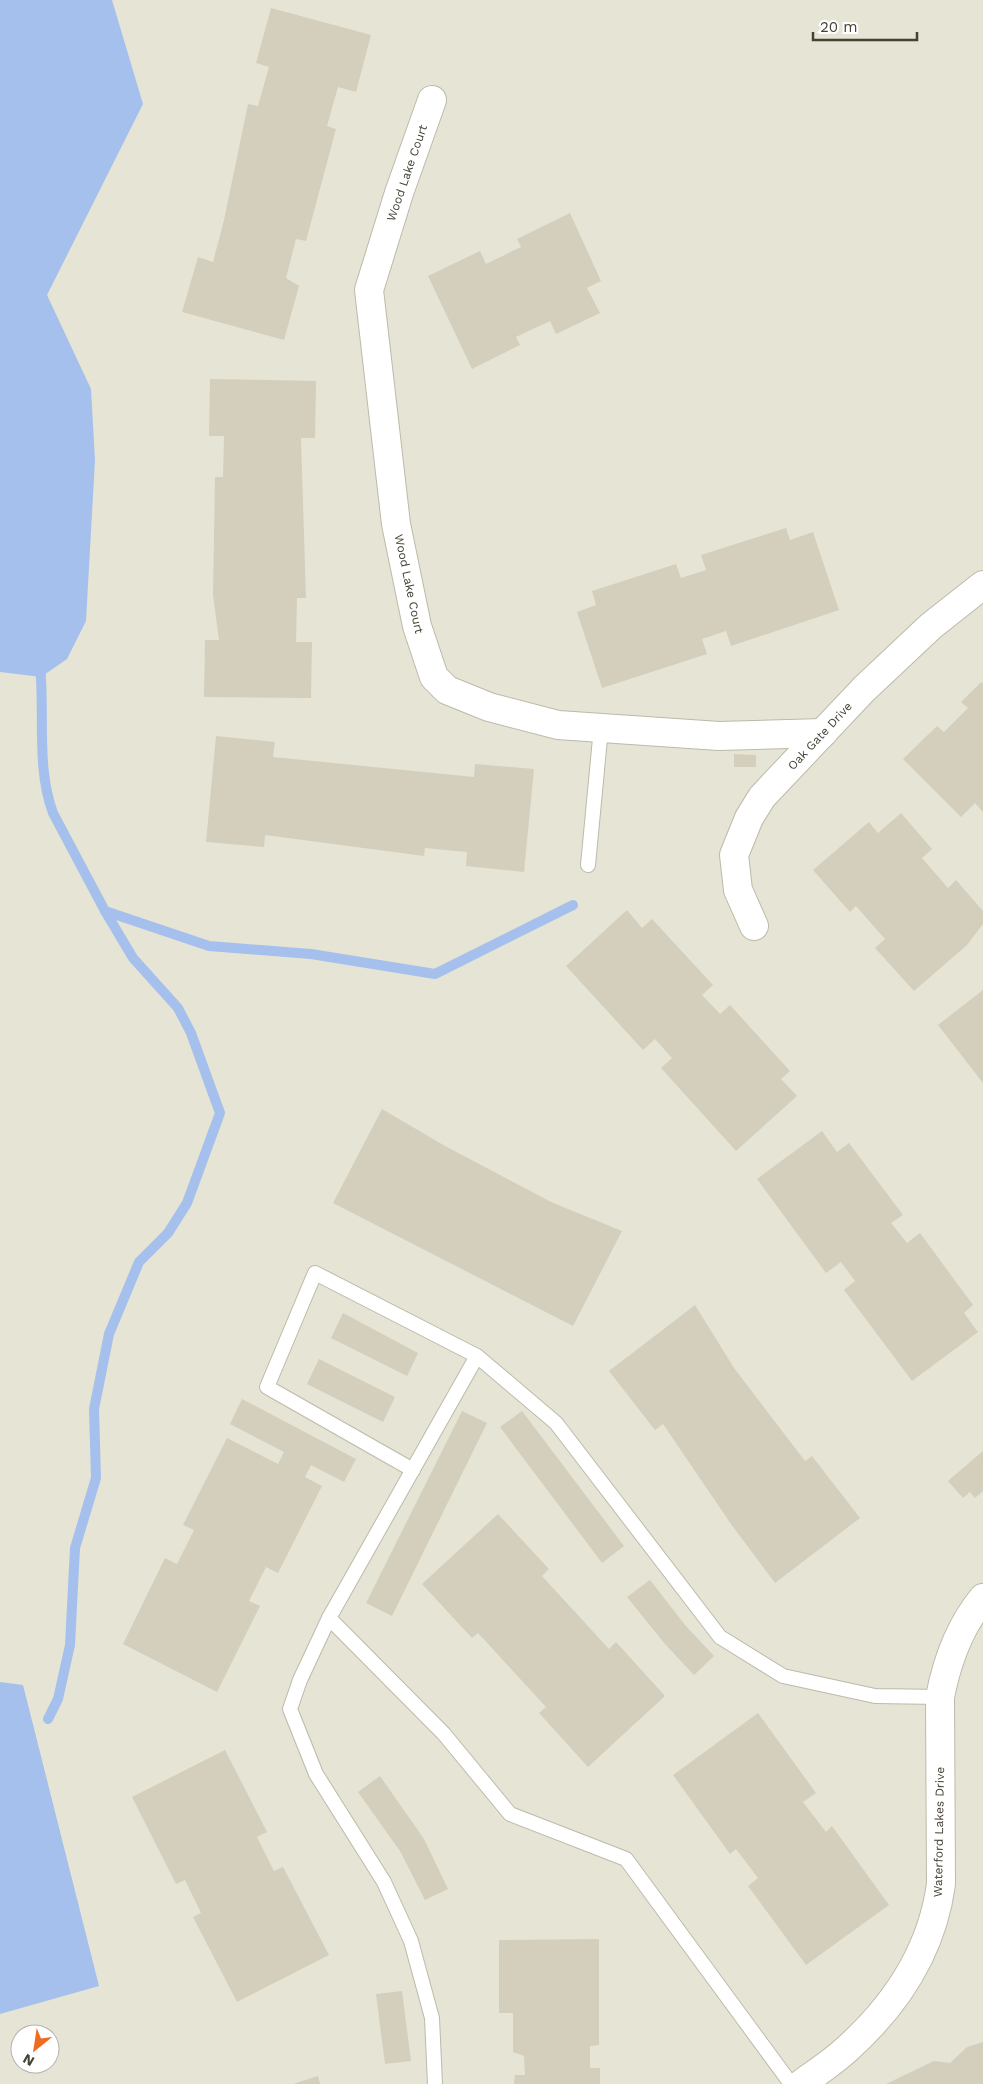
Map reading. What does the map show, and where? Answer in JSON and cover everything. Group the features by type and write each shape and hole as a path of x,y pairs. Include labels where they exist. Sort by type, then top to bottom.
{"street":[{"name":"Wood Lake Court","path":"432,100 399,194 369,290 396,524 417,626 434,677 447,690 489,707 558,725 719,736 823,734"},
{"name":"Oak Gate Drive","path":"754,926 738,890 734,855 749,818 762,797 864,689 924,633 983,585"},
{"name":"Waterford Lakes Drive","path":"801,2084 846,2050 882,2015 912,1972 923,1950 938,1905 941,1884 940,1697 944,1676 959,1633 970,1614 983,1598"}],"lane":[{"path":"588,865 601,728"},
{"path":"413,1470 267,1387 315,1273 477,1356 556,1423 720,1637 783,1676 875,1696 940,1697"},
{"path":"435,2084 432,2018 411,1940 384,1882 316,1774 290,1709 300,1680 329,1618 477,1356"},
{"path":"329,1618 444,1734 510,1814 626,1859 791,2084"}],"shaded area":[{"path":"0,0 983,0 983,2084 0,2084"}],"water":[{"path":"0,0 112,0 143,104 47,295 91,389 95,460 86,621 67,659 41,677 0,672"},
{"path":"0,1682 23,1685 99,1986 0,2014"}],"building":[{"path":"271,8 371,35 356,92 338,87 327,126 336,129 306,241 296,239 286,278 299,286 284,340 182,312 198,257 213,262 224,220 248,104 258,106 269,67 256,63"},
{"path":"570,213 601,281 587,288 600,313 556,334 550,321 516,337 520,345 472,369 428,276 480,251 486,264 521,247 517,239"},
{"path":"210,379 316,381 315,438 301,438 306,598 297,598 296,642 312,642 311,698 204,697 205,640 219,640 213,595 215,477 223,477 224,436 209,436"},
{"path":"786,528 790,540 813,532 839,610 731,646 726,631 702,639 707,654 602,688 577,612 596,605 592,591 676,564 681,578 706,570 701,555"},
{"path":"981,682 983,684 983,812 975,803 961,817 903,759 937,726 944,732 968,708 961,702"},
{"path":"216,736 275,742 273,757 474,777 475,764 534,769 524,872 466,866 467,852 425,848 424,856 265,835 264,847 206,842"},
{"path":"734,754 756,755 756,767 734,767"},
{"path":"901,813 932,849 922,858 948,888 956,880 983,911 983,924 967,945 914,991 875,948 885,939 856,906 850,912 813,870 869,822 878,833"},
{"path":"627,910 642,928 652,919 713,985 702,995 720,1014 730,1005 790,1071 781,1079 797,1096 736,1151 661,1068 672,1058 655,1039 643,1050 566,966"},
{"path":"983,990 983,1083 938,1025"},
{"path":"382,1109 445,1146 551,1202 622,1231 573,1326 333,1203"},
{"path":"822,1131 837,1152 849,1143 903,1215 891,1223 907,1243 920,1233 973,1305 964,1313 978,1332 912,1381 844,1290 855,1281 841,1262 826,1273 757,1179"},
{"path":"695,1305 734,1368 805,1461 812,1456 860,1518 775,1583 731,1524 663,1424 655,1430 609,1371"},
{"path":"343,1313 418,1353 407,1376 331,1338"},
{"path":"319,1359 395,1397 383,1422 307,1384"},
{"path":"242,1399 356,1459 344,1482 311,1465 305,1477 322,1486 278,1573 266,1567 249,1601 260,1606 217,1692 123,1644 165,1558 177,1564 194,1530 183,1525 227,1438 278,1464 284,1452 230,1424"},
{"path":"462,1411 487,1423 392,1616 366,1603"},
{"path":"522,1411 624,1546 602,1563 500,1427"},
{"path":"983,1451 983,1491 975,1498 970,1492 963,1498 948,1481"},
{"path":"498,1514 549,1569 542,1576 609,1649 616,1642 665,1696 588,1767 539,1713 546,1707 478,1633 472,1638 422,1584"},
{"path":"650,1580 685,1625 714,1656 694,1675 665,1644 627,1597"},
{"path":"758,1713 816,1793 803,1802 826,1832 832,1826 889,1905 806,1965 748,1886 758,1878 736,1849 730,1854 673,1775"},
{"path":"225,1750 267,1832 257,1837 274,1871 283,1867 329,1955 237,2002 193,1917 201,1913 185,1880 176,1884 132,1797"},
{"path":"380,1776 424,1839 448,1889 425,1900 400,1851 358,1792"},
{"path":"599,1939 599,2045 590,2046 590,2068 600,2068 600,2084 514,2084 515,2075 525,2075 524,2056 513,2052 513,2013 499,2013 499,1940"},
{"path":"402,1991 411,2061 385,2064 376,1994"},
{"path":"983,2042 983,2084 886,2084 934,2061 950,2063 967,2047"},
{"path":"318,2076 320,2084 293,2084"}],"waterway":[{"path":"40,665 44,778 53,813 105,911 133,958 178,1008 191,1033 220,1113 187,1203 168,1233 139,1262 109,1334 94,1409 96,1478 75,1548 70,1645 58,1699 48,1719"},
{"path":"105,911 209,946 311,954 435,974 573,905"}]}
